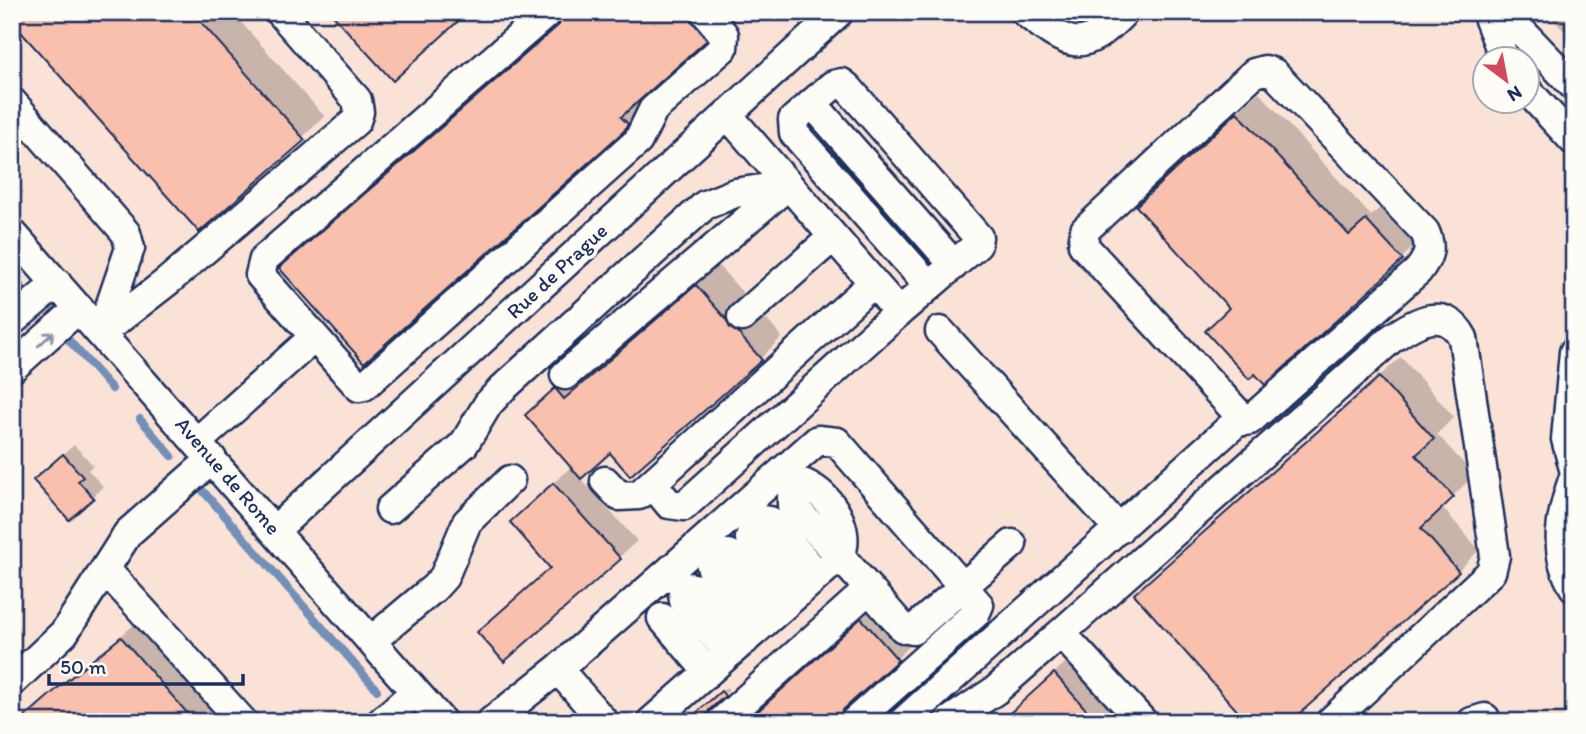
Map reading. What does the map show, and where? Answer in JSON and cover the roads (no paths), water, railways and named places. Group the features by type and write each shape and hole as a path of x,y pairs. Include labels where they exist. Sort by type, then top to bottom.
{"street":[{"path":"101,333 168,281 356,121 359,112 357,100 280,12"},
{"path":"548,12 264,259 260,275 353,384 364,386 638,141 653,110 723,48 724,35 705,12"},
{"name":"Rue de Prague","path":"275,530 839,12"},
{"path":"1025,12 1059,38 1075,44 1090,41 1104,32 1124,12"},
{"path":"1486,12 1499,46"},
{"path":"1503,12 1574,86"},
{"path":"903,722 1240,419 1250,420 1418,271 1427,259 1430,244 1416,222 1274,74 1265,70 1254,73 1085,230 1082,237 1083,245 1240,419"},
{"path":"652,483 670,504 684,506 977,245 975,230 848,88 842,83 834,85 793,120 791,126 806,147 929,286"},
{"path":"812,103 954,265"},
{"path":"1540,103 1574,141"},
{"path":"13,104 126,233 130,248 101,333"},
{"path":"727,114 899,312"},
{"path":"565,375 783,179 806,147"},
{"path":"390,509 464,444 488,404 502,388 705,205 734,193 783,179"},
{"name":"Avenue de Rome","path":"12,233 442,722"},
{"path":"742,317 833,237"},
{"path":"12,321 57,283"},
{"path":"605,481 619,496 629,498 639,495 873,283"},
{"path":"12,368 79,309"},
{"path":"948,722 996,690 1391,339 1425,319 1439,317 1457,327 1463,338 1495,556 1491,572 1330,722"},
{"path":"940,331 1119,529"},
{"path":"12,682 64,633 128,533 313,338"},
{"path":"1574,352 1566,439 1574,469"},
{"path":"501,719 818,440 837,442 979,605 975,614 854,722"},
{"path":"1574,477 1562,509 1560,528 1564,572 1574,587"},
{"path":"371,641 444,577 467,522 510,480"},
{"path":"651,722 839,556 908,631 1012,544"},
{"path":"105,569 243,722"},
{"path":"721,722 869,589"},
{"path":"662,618 708,672"},
{"path":"1061,633 1143,722"},
{"path":"558,669 604,722"},
{"path":"381,722 415,692"}],"waterway":[{"path":"12,276 24,290"},
{"path":"67,338 112,389"},
{"path":"140,419 172,456"},
{"path":"203,491 377,690"}]}
